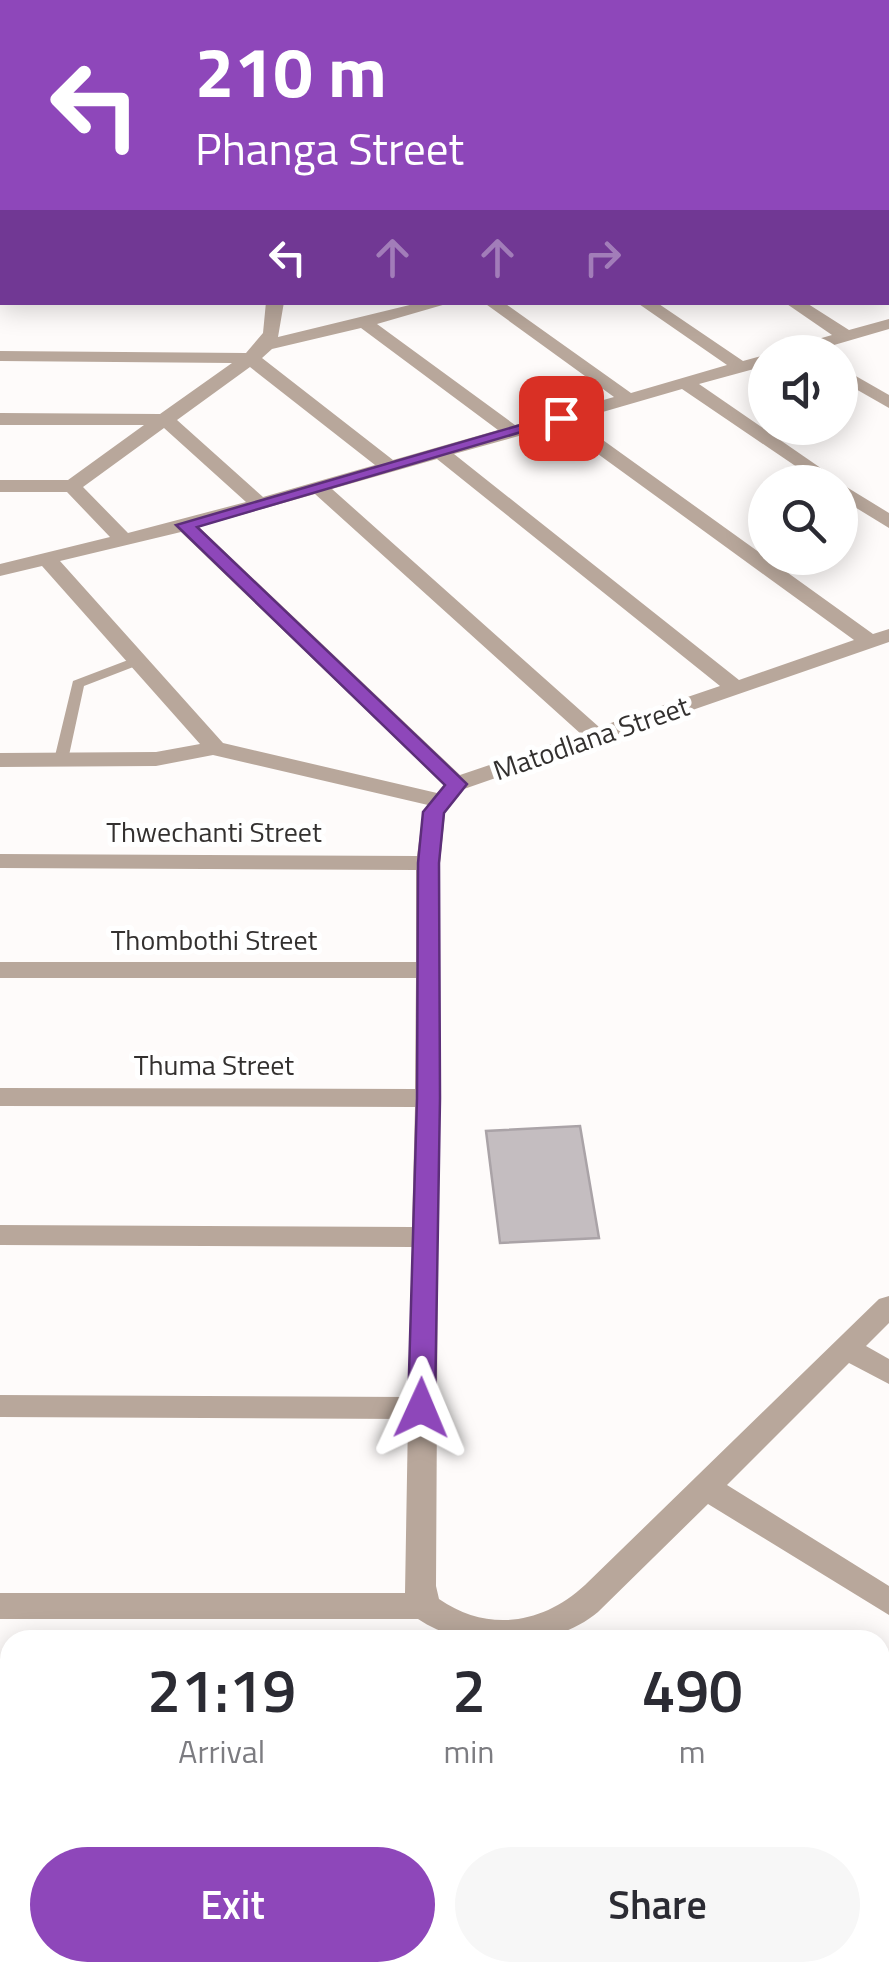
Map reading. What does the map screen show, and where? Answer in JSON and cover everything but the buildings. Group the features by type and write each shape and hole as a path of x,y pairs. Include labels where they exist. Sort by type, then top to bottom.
{"street":[{"path":"268,344 274,305"},
{"path":"0,486 76,490 268,344 433,305"},
{"path":"495,305 628,400"},
{"path":"648,305 741,367"},
{"path":"797,305 844,335"},
{"path":"364,322 512,432"},
{"path":"850,335 889,324"},
{"path":"0,356 250,358 390,467"},
{"path":"0,582 125,541 748,365"},
{"path":"685,383 806,465"},
{"path":"858,383 889,403"},
{"path":"0,418 166,420 260,504"},
{"path":"561,418 880,639"},
{"path":"440,452 736,688"},
{"path":"318,487 596,736"},
{"path":"76,490 125,541"},
{"path":"858,501 889,522"},
{"path":"184,525 448,793"},
{"path":"0,570 51,564"},
{"path":"51,564 216,748 240,758 406,790 448,793"},
{"name":"Matodlana Street","path":"448,793 596,736 880,639"},
{"path":"0,760 156,759 216,748"},
{"path":"448,793 431,826 428,863 420,1586 424,1606 456,1630"},
{"name":"Thwechanti Street","path":"0,862 428,863"},
{"name":"Thombothi Street","path":"0,970 428,970"},
{"name":"Thuma Street","path":"0,1096 428,1098"},
{"path":"0,1235 424,1238"},
{"path":"570,1628 889,1306"},
{"path":"846,1348 889,1373"},
{"path":"0,1406 421,1408"},
{"path":"707,1488 889,1602"},
{"path":"0,1606 424,1606"}],"lane":[{"path":"62,760 78,684 136,661"}],"route":[{"path":"421,1408 428,1098 428,863 434,812 456,784 184,525 561,418"}]}
